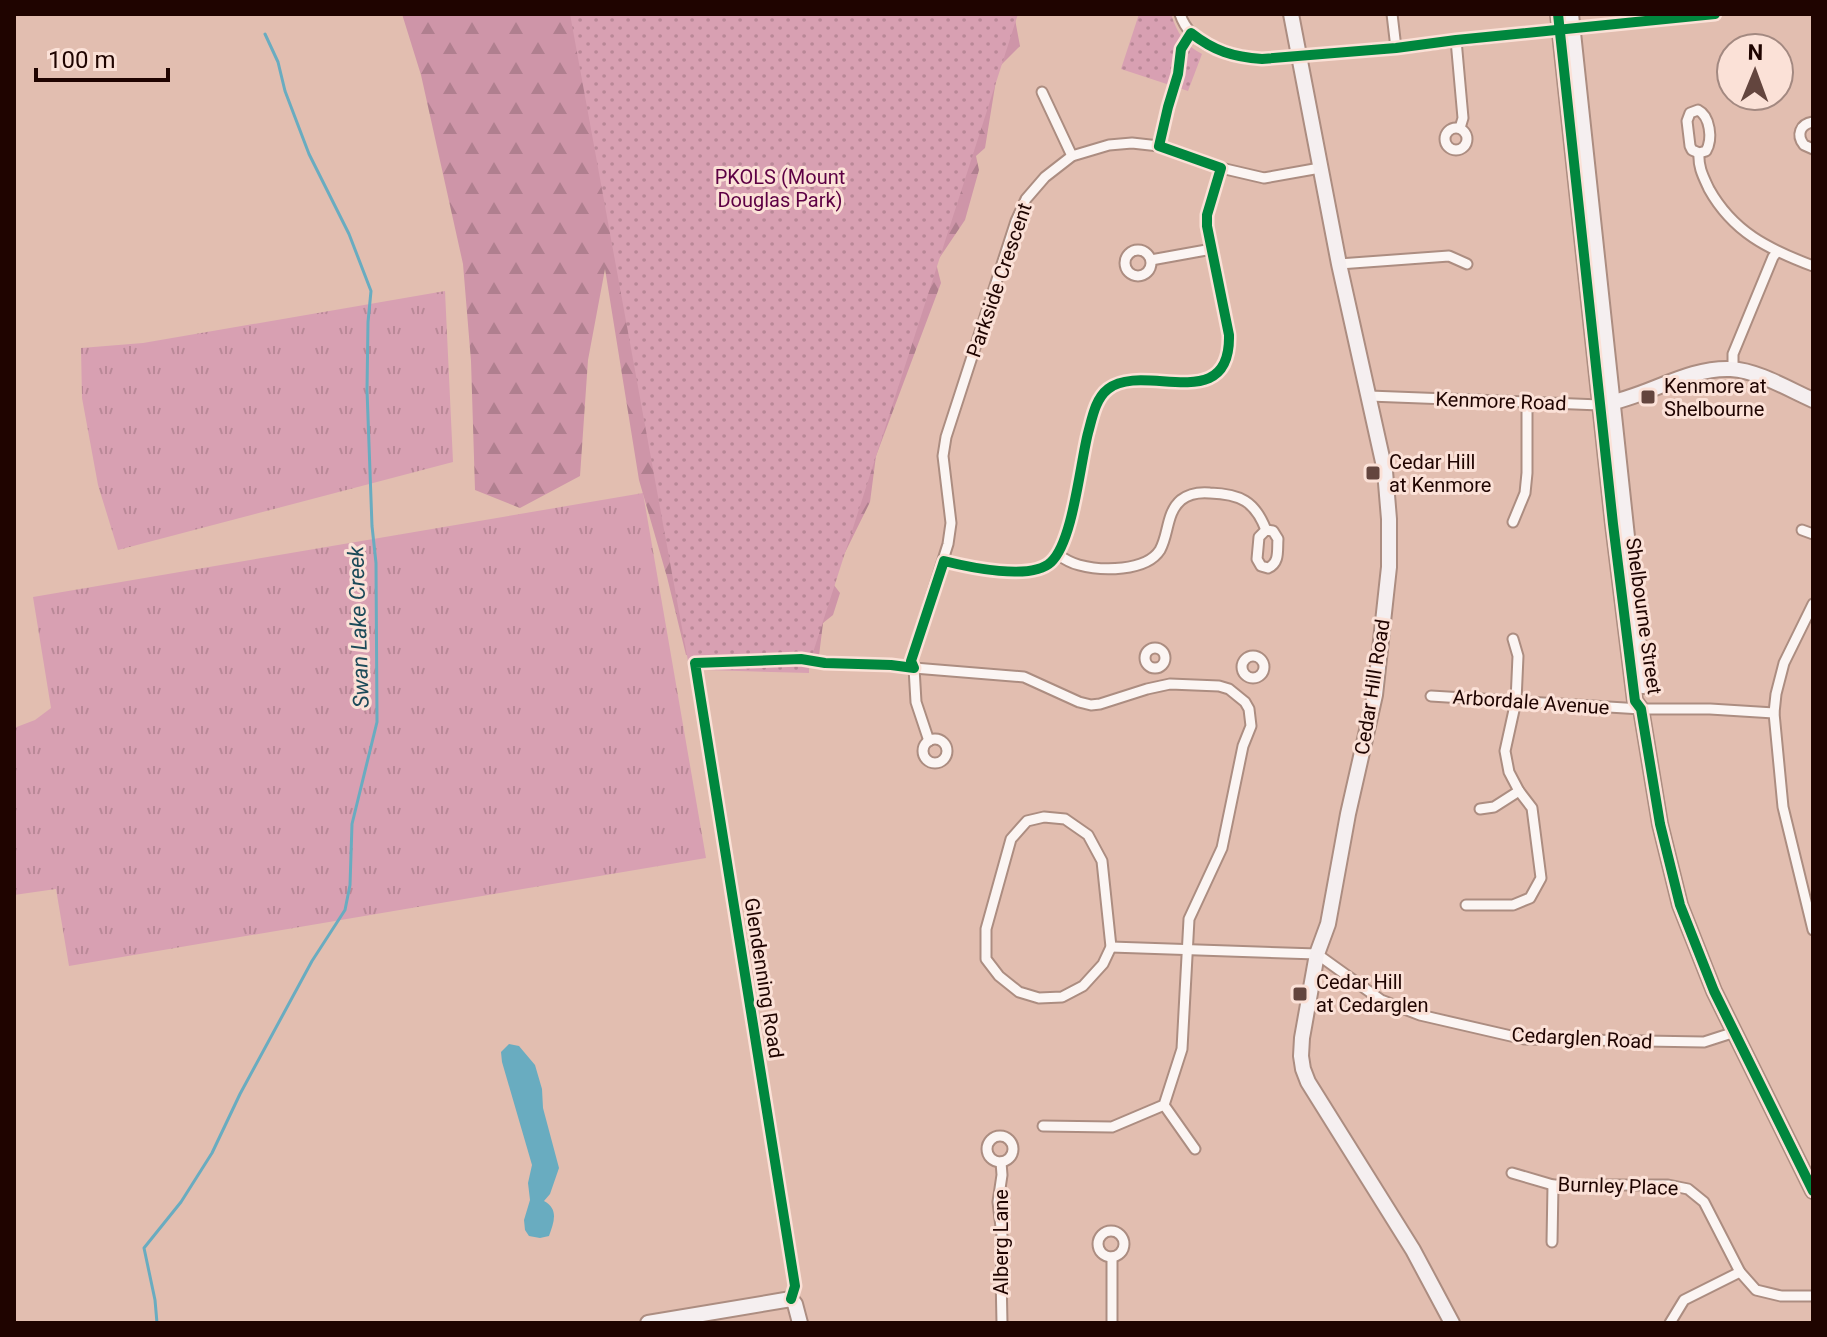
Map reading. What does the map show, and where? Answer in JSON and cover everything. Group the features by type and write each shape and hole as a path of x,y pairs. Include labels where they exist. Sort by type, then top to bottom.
{"street":[{"path":"1180,14 1191,33 1208,46 1225,53 1262,59 1396,48 1565,21 1715,14"},
{"name":"Cedar Hill Road","path":"1291,14 1339,264 1385,471 1389,519 1389,567 1375,695 1348,814 1328,924 1317,954 1302,1038 1303,1069 1330,1119 1413,1250 1452,1323"},
{"path":"1392,14 1396,48"},
{"name":"Shelbourne Street","path":"1565,21 1606,404 1644,699 1641,709 1660,824 1680,905 1714,991 1813,1191"},
{"path":"1456,40 1463,118 1460,128"},
{"path":"1042,92 1072,156"},
{"path":"1813,122 1804,125 1800,133 1804,145 1813,149"},
{"name":"Parkside Crescent","path":"929,741 916,702 911,661 944,561 951,523 943,456 946,437 1016,221 1026,199 1045,177 1072,156 1109,145 1132,143 1159,146 1221,168 1264,178 1320,168"},
{"path":"1699,153 1700,171 1717,202 1744,232 1777,252 1813,266"},
{"path":"944,561 971,568 1031,571 1043,568 1057,554 1066,535 1094,412 1107,389 1141,380 1195,382 1218,371 1226,359 1229,335 1207,215 1221,168"},
{"path":"1151,260 1212,249"},
{"path":"1733,369 1733,354 1777,252"},
{"path":"1339,264 1449,256 1467,264"},
{"name":"Kenmore Road","path":"1369,396 1606,404 1690,375 1733,369 1761,377 1813,400"},
{"path":"1513,522 1525,493 1527,402"},
{"path":"1057,554 1079,565 1116,568 1139,565 1159,551 1175,506 1183,498 1202,492 1237,496 1256,510 1266,530"},
{"path":"1802,530 1813,534"},
{"path":"1813,604 1784,663 1774,713 1783,807 1813,930"},
{"path":"1466,905 1513,905 1530,898 1541,878 1532,808 1509,772 1505,751 1516,701 1518,656 1513,639"},
{"name":"Glendenning Road","path":"695,663 795,1286 791,1299"},
{"path":"825,663 891,665 1024,677 1091,705 1170,684 1219,686 1238,695 1249,709 1251,726 1243,746 1222,848 1189,919 1182,1049 1164,1105 1112,1127 1043,1126"},
{"path":"1155,669 1159,686"},
{"path":"1238,695 1247,676"},
{"name":"Arbordale Avenue","path":"1431,696 1641,709 1774,713"},
{"path":"1480,809 1494,807 1519,791"},
{"path":"1044,817 1065,819 1088,835 1102,861 1111,947 1103,964 1083,986 1062,997 1039,998 1019,992 999,976 986,959 986,929 1011,839 1027,821 1044,817"},
{"path":"1111,947 1317,954"},
{"name":"Cedarglen Road","path":"1317,954 1381,1000 1420,1015 1524,1039 1704,1042 1735,1032"},
{"path":"1164,1105 1195,1149"},
{"name":"Alberg Lane","path":"1001,1162 998,1209 1003,1244 1002,1323"},
{"name":"Burnley Place","path":"1512,1173 1553,1185 1668,1185 1688,1189 1704,1202 1740,1272 1756,1290 1781,1296 1813,1296"},
{"path":"1552,1242 1553,1185"},
{"path":"1112,1257 1112,1323"},
{"path":"1670,1323 1684,1300 1740,1272"},
{"path":"648,1323 791,1299 800,1323"}],"green space":[{"name":"PKOLS (Mount Douglas Park)","path":"402,14 1014,14 1020,46 998,68 985,148 976,156 979,170 965,220 936,263 941,283 876,456 870,502 831,581 840,593 833,615 823,623 819,656 729,659 686,655 639,480 605,269 588,360 580,476 520,508 475,490 471,361 463,264 421,75"},
{"name":"PKOLS (Mount Douglas Park)","path":"570,14 1018,14 809,665 809,673 706,670 706,661 688,661"},
{"path":"1139,14 1171,14 1182,38 1202,54 1188,91 1121,69"},
{"path":"445,291 453,462 118,550 98,485 82,398 81,348 143,343"},
{"path":"643,493 706,858 69,966 56,889 14,895 14,728 35,720 51,708 33,597"}],"water":[{"path":"509,1044 519,1046 535,1065 559,1168 550,1194 544,1201 552,1208 552,1226 549,1236 540,1238 529,1236 525,1230 532,1165 502,1062 501,1052"}],"waterway":[{"name":"Swan Lake Creek","path":"157,1323 144,1248 181,1202 212,1153 240,1094 312,961 345,910 350,885 352,824 377,722 376,563 367,390 371,291 349,234 309,154 285,91 278,62 265,34"}],"cycle path":[{"path":"1558,14 1635,701 1641,709 1660,824 1680,905 1714,991 1813,1191"},
{"path":"791,1299 795,1286 695,663 801,659 914,668 911,661 944,561 999,571 1029,571 1042,568 1059,552 1075,502 1093,416 1108,389 1123,382 1201,381 1216,374 1226,360 1229,335 1207,215 1221,168 1159,146 1178,74 1181,49 1191,33 1224,52 1262,59 1715,14"}],"place":[{"name":"Kenmore at Shelbourne","path":"1648,397"},
{"name":"Cedar Hill at Kenmore","path":"1373,473"},
{"name":"Cedar Hill at Cedarglen","path":"1300,994"}]}
